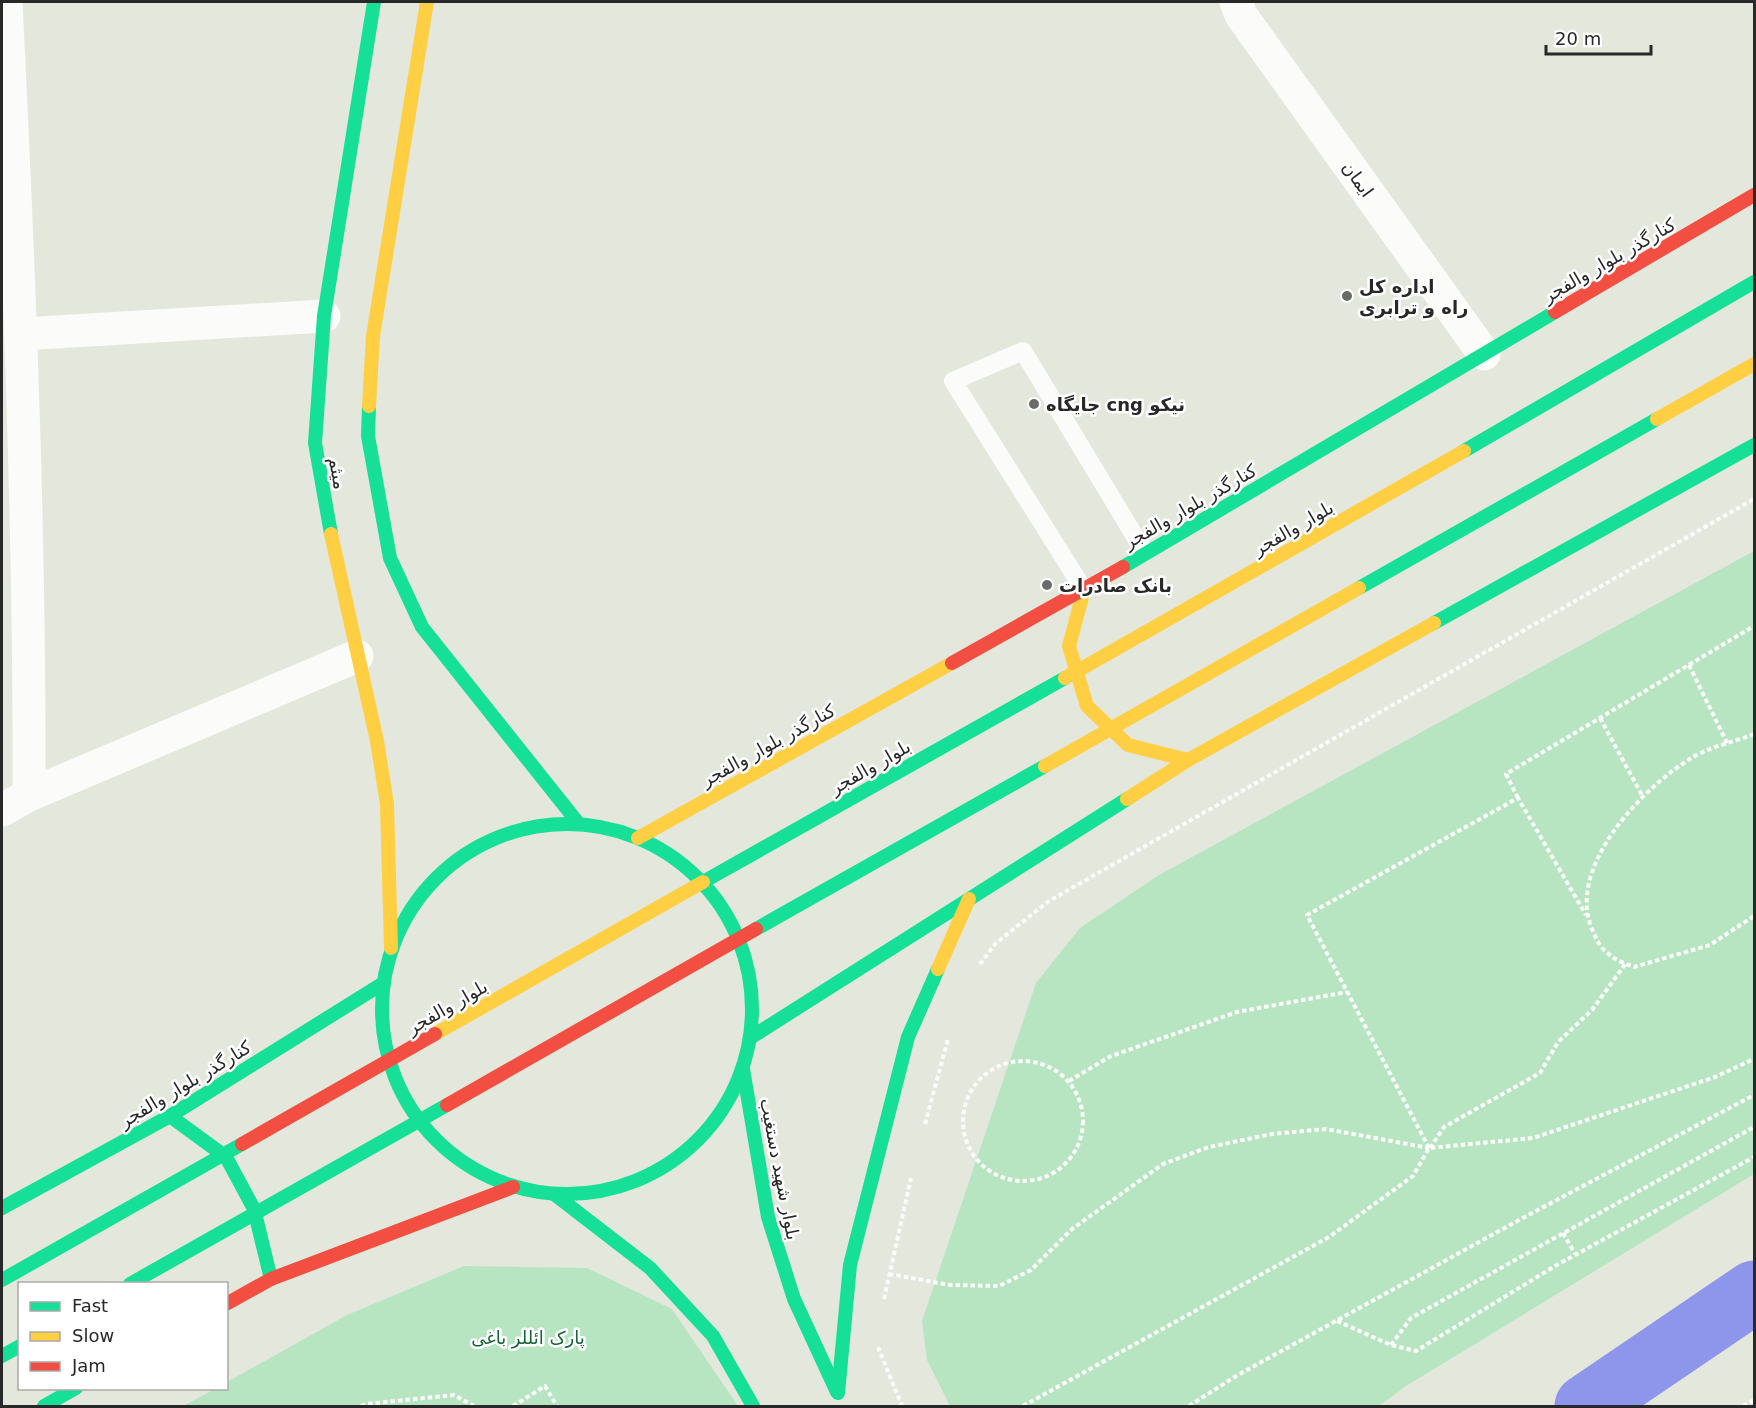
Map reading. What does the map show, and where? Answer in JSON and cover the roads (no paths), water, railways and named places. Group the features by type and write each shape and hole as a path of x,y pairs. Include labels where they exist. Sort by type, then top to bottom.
{"main road":[{"name":"میثم","path":"374,2 324,316 315,443 334,552 377,741 387,804 391,948"},
{"name":"میثم","path":"427,2 373,336 368,436 390,558 422,627 579,824"},
{"name":"کنارگذر بلوار والفجر","path":"639,838 1084,590 1755,195"},
{"name":"بلوار والفجر","path":"2,1280 1540,408 1755,282"},
{"path":"134,1282 1755,364"},
{"path":"750,1038 1188,760 1755,445"},
{"path":"1084,590 1069,646 1088,706 1128,745 1188,760"},
{"path":"579,824 639,838 684,865 721,905 744,952 753,1006 750,1038 742,1069 721,1113 689,1149 648,1175 602,1190 554,1194 513,1187 475,1170 445,1149 420,1123 400,1091 387,1057 381,1021 382,984 391,948 419,898 445,869 485,842 531,827 579,824"},
{"path":"838,1393 850,1265 908,1037 969,899"},
{"name":"کنارگذر بلوار والفجر","path":"2,1208 170,1116 382,984"},
{"name":"بلوار شهید دستغیب","path":"742,1069 768,1217 794,1299 845,1407"},
{"path":"170,1116 226,1157 254,1209 271,1280"},
{"path":"228,1303 271,1280 513,1187"},
{"path":"554,1194 650,1268 714,1336 753,1407"},
{"path":"2,1356 18,1347"},
{"path":"44,1407 74,1390"}],"street":[{"path":"6,2 22,334 30,656 15,802 357,656"},
{"name":"ایمان","path":"1236,2 1241,15 1484,354"},
{"path":"22,334 324,316"}],"lane":[{"path":"1084,590 953,381 1023,351 1145,553"}],"waterway":[{"path":"1586,1406 1754,1292"}],"place":[{"name":"اداره کل راه و ترابری","path":"1347,296"},
{"name":"جایگاه cng نیکو","path":"1034,404"},
{"name":"بانک صادرات","path":"1047,585"}],"park label":[{"name":"پارک ائللر باغی","path":"528,1337"}]}
